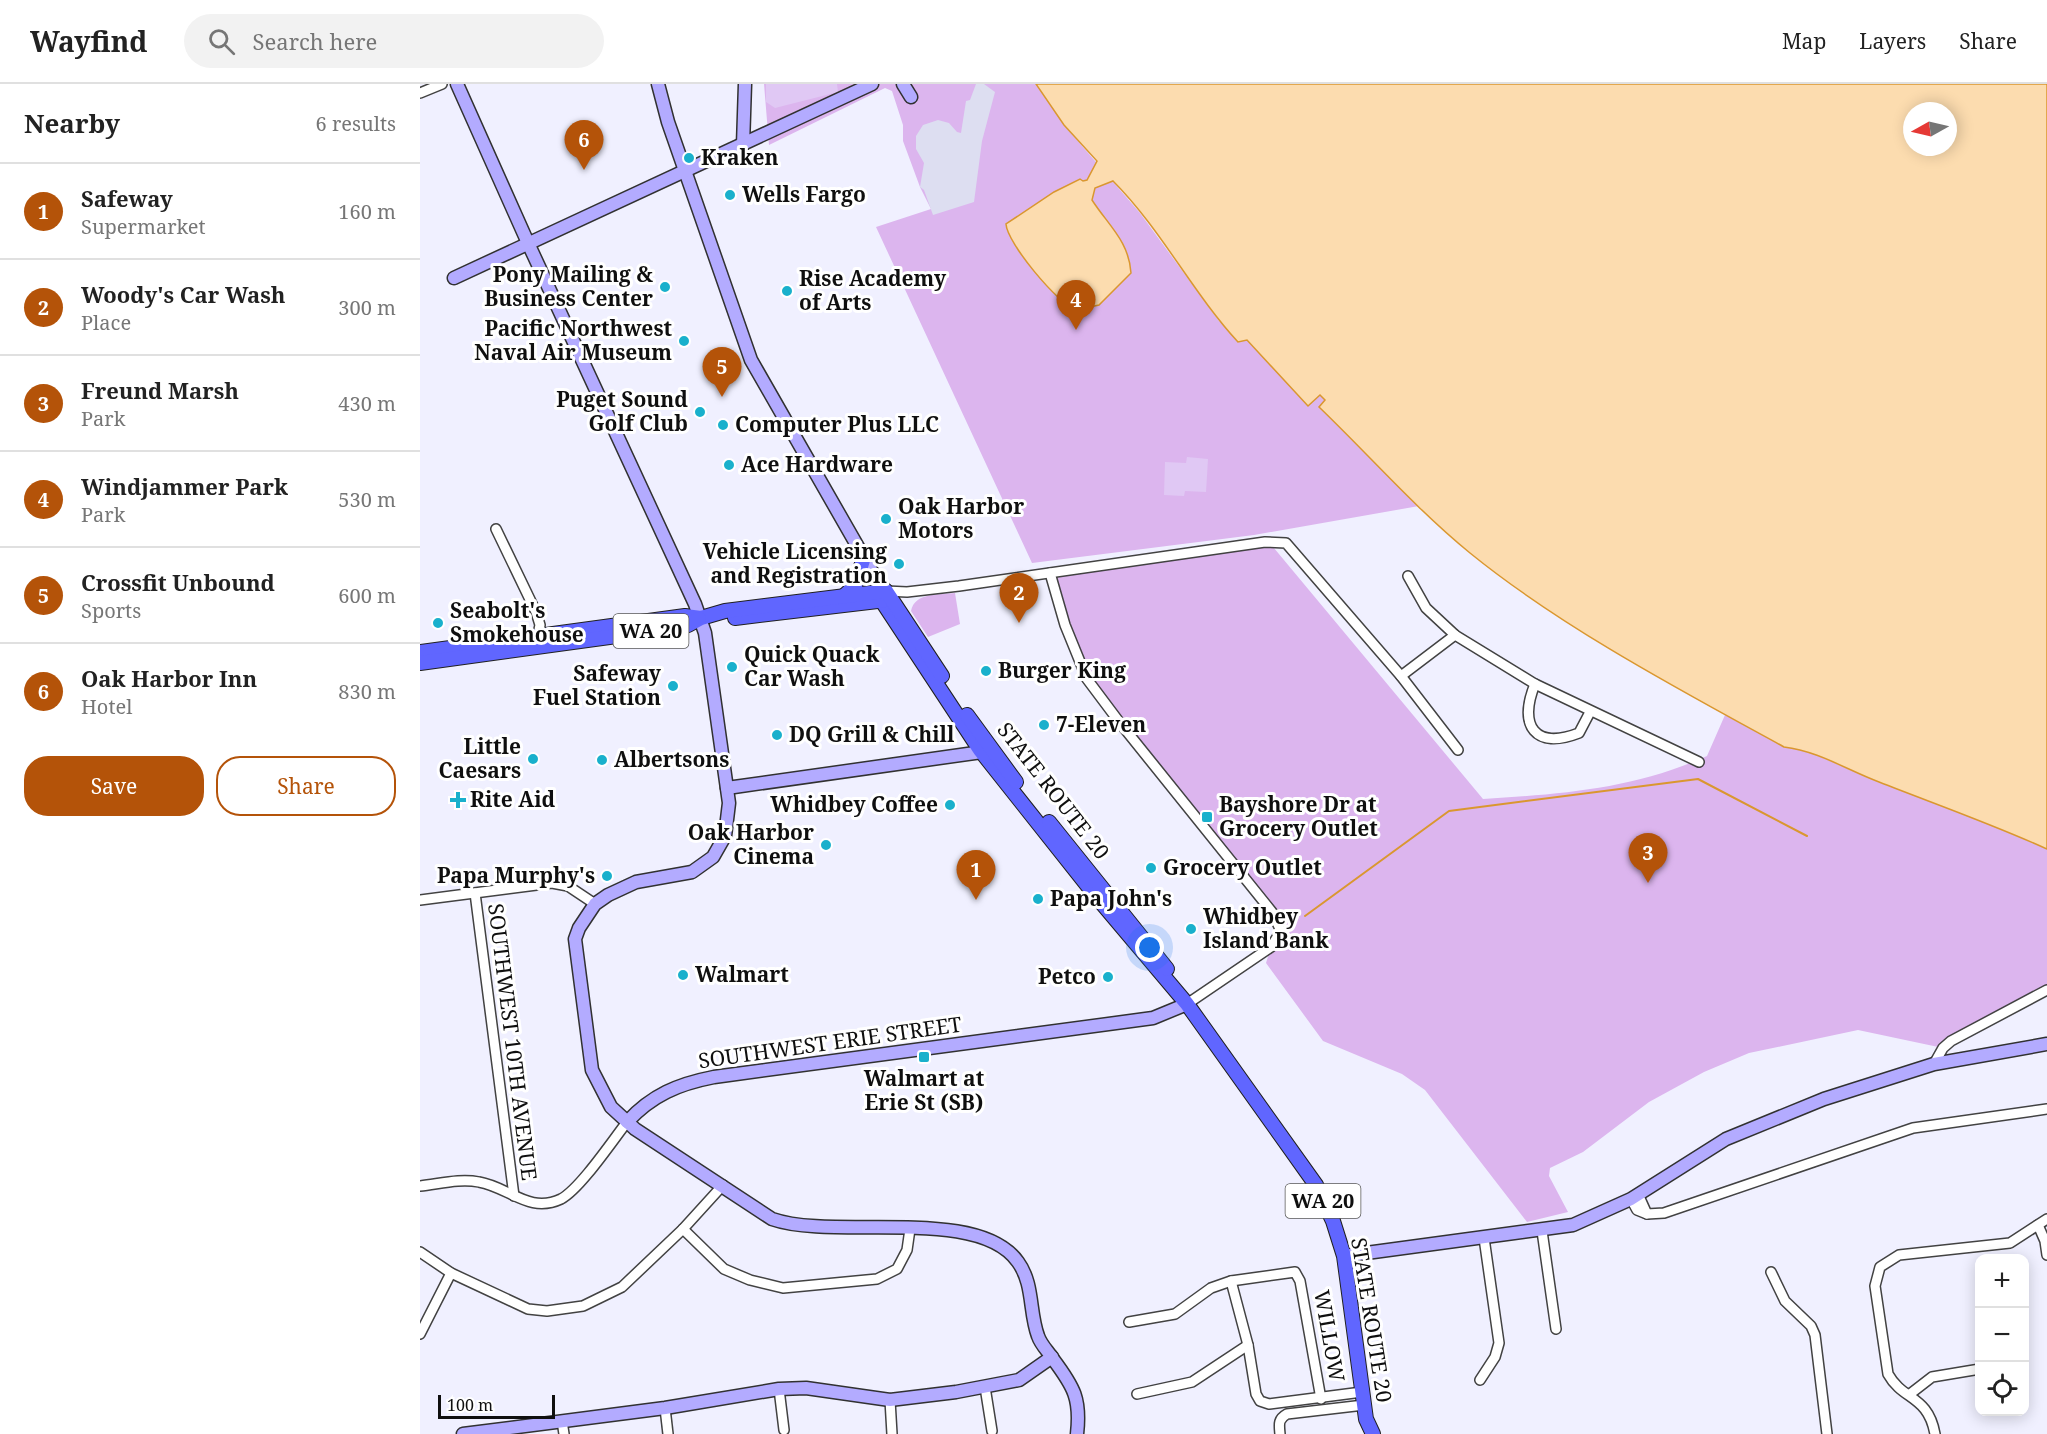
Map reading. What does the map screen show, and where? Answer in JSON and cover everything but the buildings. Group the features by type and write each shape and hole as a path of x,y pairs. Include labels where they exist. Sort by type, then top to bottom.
{"main road":[{"path":"845,595 855,586 864,557"},
{"name":"WA 20","path":"420,663 688,625 725,610 845,595 884,595"},
{"name":"WA 20","path":"420,652 684,616 714,621 884,595"},
{"name":"WA 20","path":"884,595 981,750"},
{"name":"STATE ROUTE 20","path":"884,595 996,753 1174,978 1187,1004"},
{"name":"STATE ROUTE 20","path":"981,750 1095,895 1187,1004 1316,1185 1333,1221 1344,1256 1363,1398 1373,1434"}],"street":[{"path":"420,93 442,84"},
{"path":"457,84 701,618 727,788 728,826 720,848 713,857 692,872 636,882 621,888 595,904 579,928 575,945 588,1053 592,1070 604,1098 627,1122 772,1219 790,1224 978,1234 989,1238 1010,1252 1025,1275 1039,1339 1078,1398 1077,1434"},
{"path":"658,84 685,172 751,360 884,595 1265,542 1286,543 1401,676 1458,750"},
{"path":"743,145 745,84"},
{"path":"454,278 872,84"},
{"path":"903,84 911,97"},
{"path":"496,529 536,612 540,634 536,640 523,648"},
{"path":"1050,573 1065,625 1087,679 1272,912 1281,931 1271,947 1187,1004"},
{"path":"1408,576 1426,608 1455,636 1534,684 1699,762"},
{"path":"1401,676 1455,636"},
{"path":"1534,684 1528,702 1528,717 1538,736 1543,739 1561,740 1580,734 1590,712"},
{"path":"727,788 981,750 996,753"},
{"path":"420,900 560,883 595,904"},
{"name":"SOUTHWEST 10TH AVENUE","path":"475,893 514,1196"},
{"path":"1934,1064 1943,1048 1951,1041 2047,990"},
{"name":"SOUTHWEST ERIE STREET","path":"420,1186 458,1181 480,1182 531,1204 562,1198 578,1186 627,1122 648,1102 668,1089 714,1077 1153,1018 1187,1004"},
{"path":"1344,1256 1573,1225 1635,1197 1726,1139 1824,1099 1934,1064 2047,1044"},
{"path":"1635,1197 1647,1214 1664,1213 1913,1128 2047,1109"},
{"path":"420,1252 451,1273 528,1309 547,1311 583,1306 622,1287 683,1229 723,1185"},
{"path":"1935,1434 1928,1411 1910,1394 1894,1385 1885,1362 1875,1286 1880,1267 1899,1255 2010,1244 2047,1219"},
{"path":"2038,1225 2045,1241 2047,1255"},
{"path":"683,1229 724,1269 750,1280 783,1288 877,1279 897,1269 907,1250 910,1229"},
{"path":"1542,1231 1556,1329"},
{"path":"1480,1380 1495,1357 1499,1343 1484,1238"},
{"name":"WILLOW","path":"1231,1281 1295,1272 1300,1281 1322,1399"},
{"path":"1771,1272 1785,1301 1811,1326 1815,1335 1827,1434"},
{"path":"420,1334 451,1273"},
{"path":"1129,1322 1175,1314 1211,1288 1231,1281 1248,1345 1256,1394 1260,1401 1269,1404 1363,1398"},
{"path":"1137,1394 1192,1382 1248,1345"},
{"path":"463,1434 665,1408 779,1389 806,1388 890,1400 985,1388 1019,1380 1052,1357"},
{"path":"1910,1394 1932,1377 1975,1370"},
{"path":"985,1388 992,1431"},
{"path":"779,1389 784,1430"},
{"path":"1280,1434 1281,1418 1287,1414 1363,1398"},
{"path":"890,1400 892,1434"},
{"path":"665,1408 668,1434"},
{"path":"562,1421 564,1434"}],"shaded area":[{"path":"764,84 1036,84 1064,125 1140,213 1219,321 1247,340 1308,405 1320,394 1325,400 1319,407 1419,506 1254,535 1032,563 876,227 931,209 903,141 903,125 892,91 885,88 769,145"},
{"path":"766,84 837,84 838,92 775,108 766,102"},
{"path":"976,84 984,84 995,92 982,141 974,202 933,215 924,190 920,187 924,163 916,149 916,136 923,125 938,120 949,123 961,133 966,101 970,100"},
{"path":"1036,84 2047,84 2047,849 1809,752 1784,747 1622,656 1543,607 1505,580 1450,536 1393,482 1319,407 1325,400 1320,395 1308,406 1247,340 1238,342 1221,323 1146,219 1113,181 1095,188 1092,200 1122,242 1131,273 1099,305 1076,310 1068,305 1046,285 1024,258 1015,245 1006,224 1054,192 1080,179 1087,180 1097,161 1064,125"},
{"path":"1187,457 1208,459 1206,492 1185,491 1184,496 1164,495 1165,462 1186,463"},
{"path":"1269,542 1483,799 1597,788 1625,783 1679,767 1707,756 1725,715 1784,747 1805,750 1878,782 1945,806 2047,849 2047,990 1943,1048 1858,1030 1749,1053 1704,1072 1649,1102 1583,1152 1550,1168 1549,1176 1568,1212 1527,1222 1425,1090 1402,1074 1323,1041 1266,963 1271,947 1281,931 1087,679 1050,573"},
{"path":"955,593 960,624 928,637 911,611 913,605 922,597"}],"waterway":[{"path":"1305,916 1449,811 1698,779 1807,836"}],"place":[{"name":"Kraken","path":"689,158"},
{"name":"Oak Harbor Inn","path":"584,170"},
{"name":"Wells Fargo","path":"730,195"},
{"name":"Pony Mailing & Business Center","path":"665,287"},
{"name":"Rise Academy of Arts","path":"787,291"},
{"name":"Windjammer Park","path":"1076,330"},
{"name":"Pacific Northwest Naval Air Museum","path":"684,341"},
{"name":"Crossfit Unbound","path":"722,397"},
{"name":"Puget Sound Golf Club","path":"700,412"},
{"name":"Computer Plus LLC","path":"723,425"},
{"name":"Ace Hardware","path":"729,465"},
{"name":"Oak Harbor Motors","path":"886,519"},
{"name":"Vehicle Licensing and Registration","path":"899,564"},
{"name":"Seabolt's Smokehouse","path":"438,623"},
{"name":"Woody's Car Wash","path":"1019,623"},
{"name":"Quick Quack Car Wash","path":"732,667"},
{"name":"Burger King","path":"986,671"},
{"name":"Safeway Fuel Station","path":"673,686"},
{"name":"7-Eleven","path":"1044,725"},
{"name":"DQ Grill & Chill","path":"777,735"},
{"name":"Little Caesars","path":"533,759"},
{"name":"Albertsons","path":"602,760"},
{"name":"Rite Aid","path":"458,800"},
{"name":"Whidbey Coffee","path":"950,805"},
{"name":"Bayshore Dr at Grocery Outlet","path":"1207,817"},
{"name":"Oak Harbor Cinema","path":"826,845"},
{"name":"Grocery Outlet","path":"1151,868"},
{"name":"Papa Murphy's","path":"607,876"},
{"name":"Freund Marsh","path":"1648,883"},
{"name":"Papa John's","path":"1038,899"},
{"name":"Safeway","path":"976,900"},
{"name":"Whidbey Island Bank","path":"1191,929"},
{"name":"Walmart","path":"683,975"},
{"name":"Petco","path":"1108,977"},
{"name":"Walmart at Erie St (SB)","path":"924,1057"}]}
